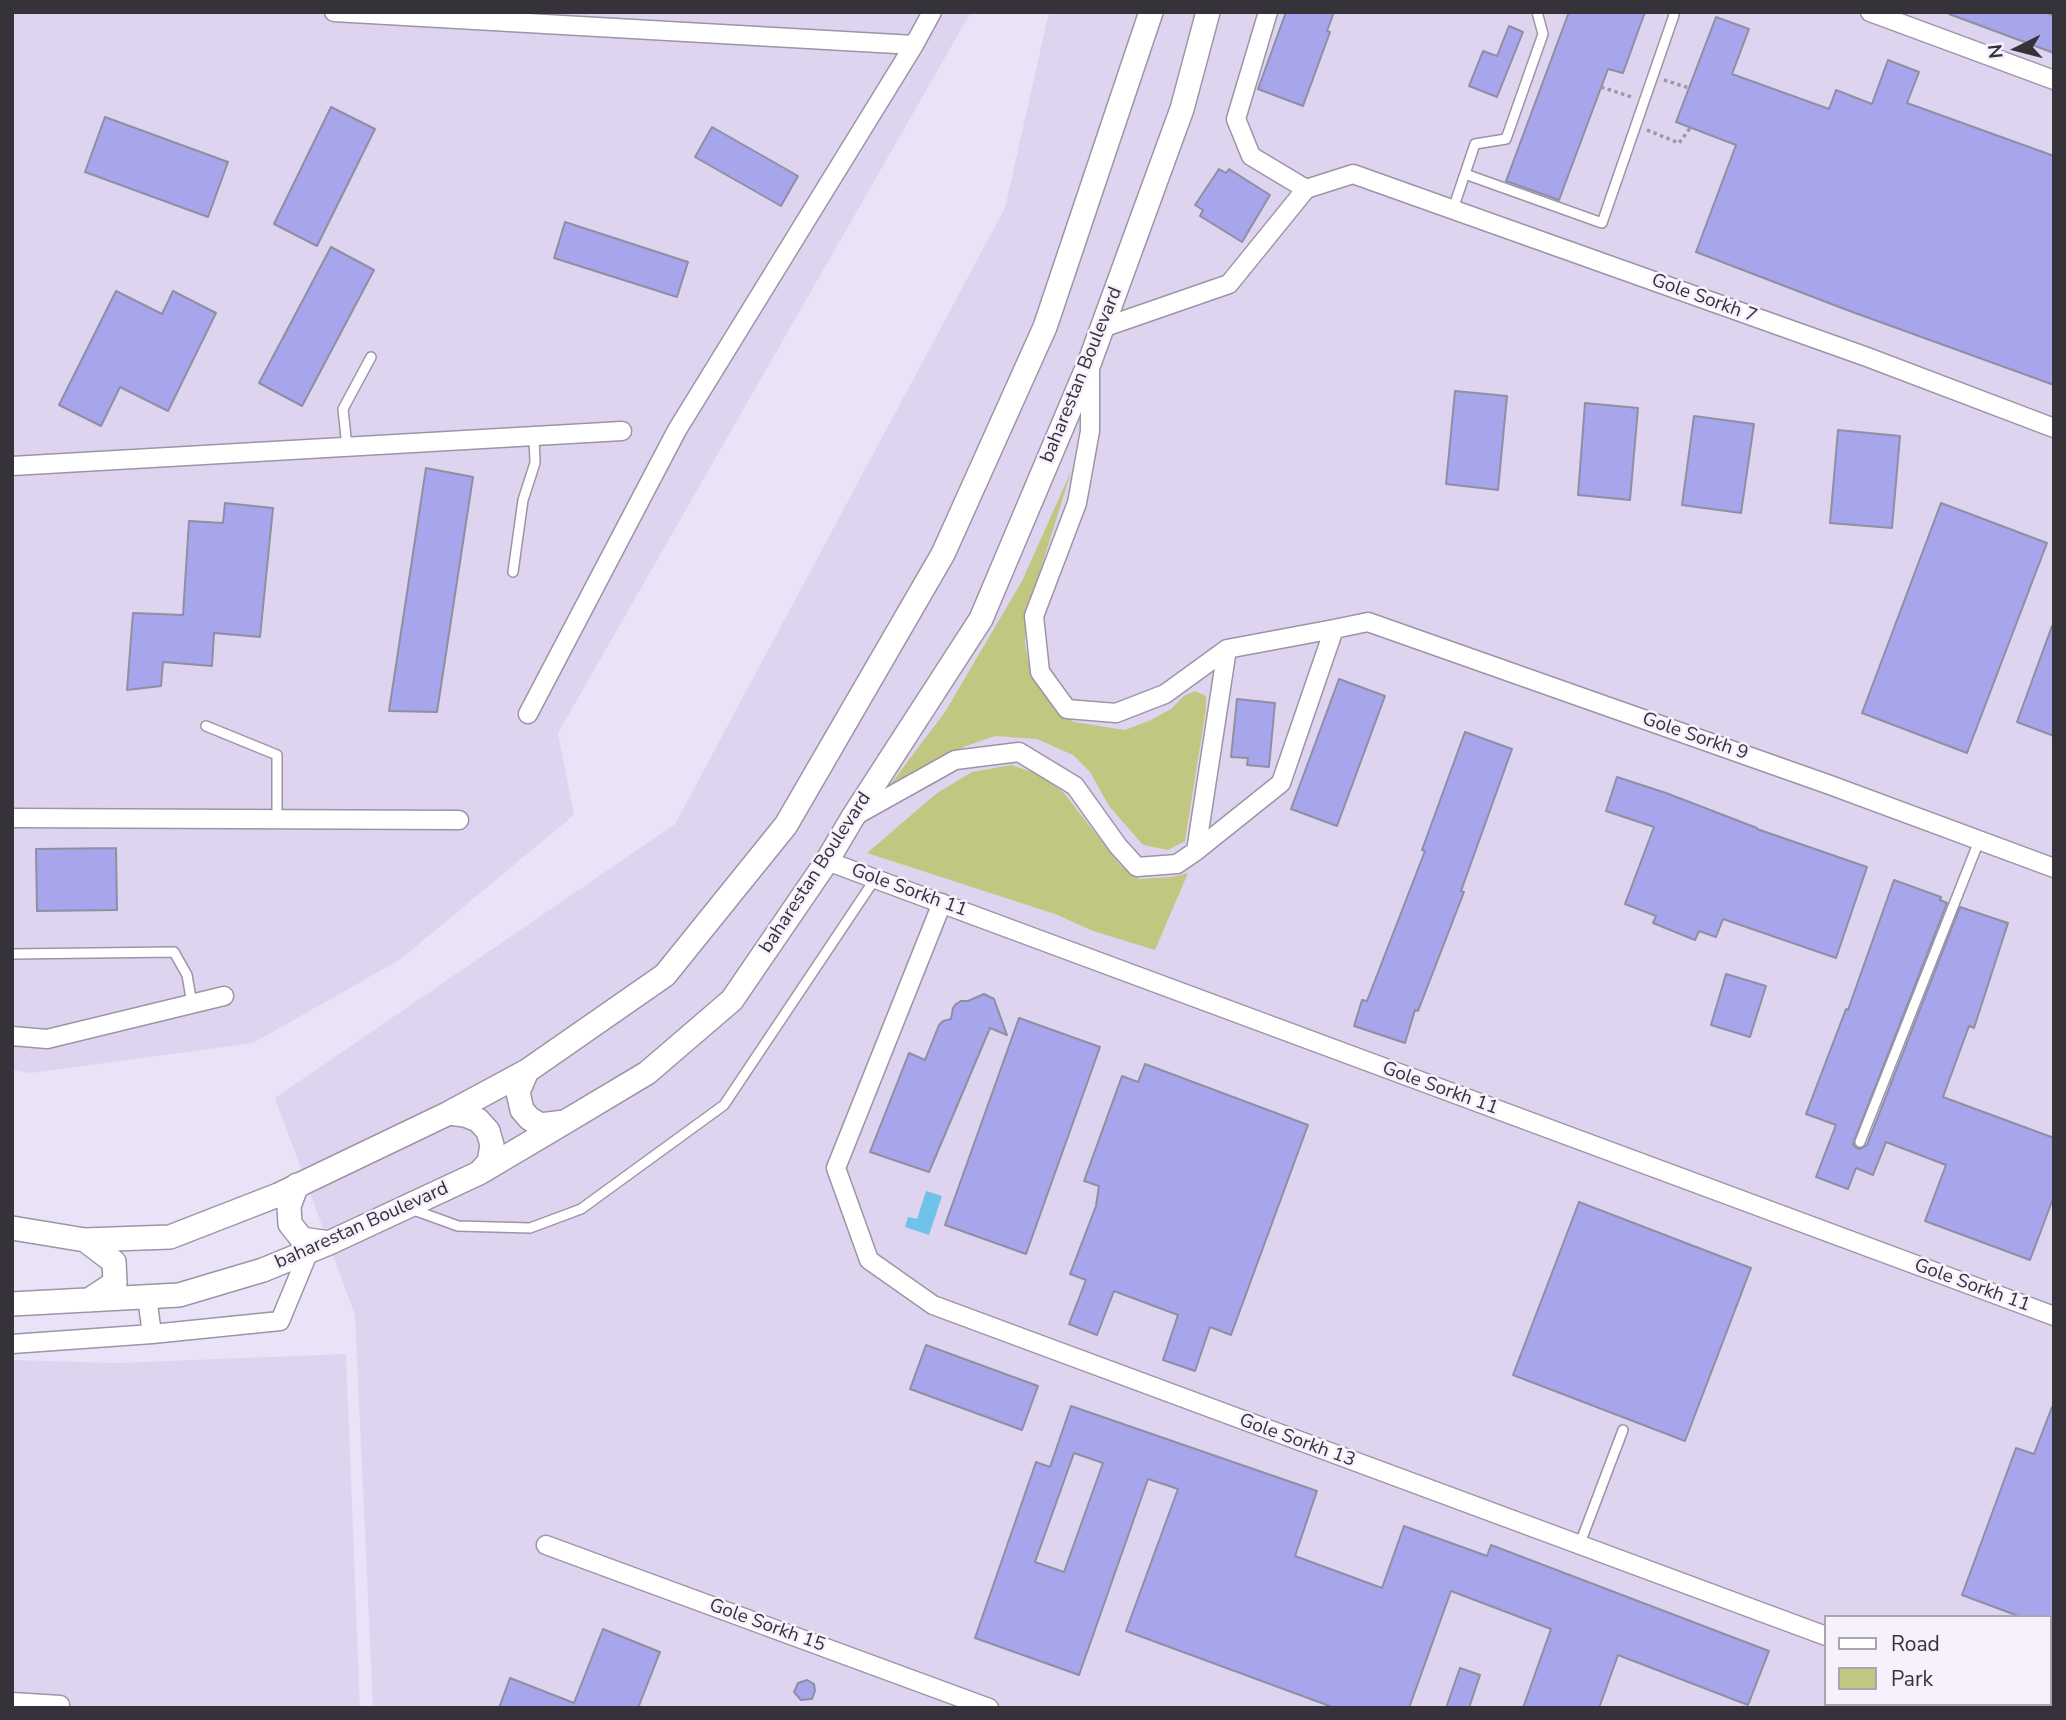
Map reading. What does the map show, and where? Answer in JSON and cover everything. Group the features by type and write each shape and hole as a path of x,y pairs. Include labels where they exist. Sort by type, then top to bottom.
{"street":[{"path":"334,12 914,45"},
{"path":"528,714 677,430 932,12"},
{"path":"12,1228 85,1240 170,1237 278,1195 449,1113 527,1072 665,975 786,825 943,554 1045,327 1151,12"},
{"name":"baharestan Boulevard","path":"12,1304 179,1294 263,1270 319,1247 479,1173 647,1073 732,1000 827,861 981,619 1090,361 1182,109 1208,12"},
{"path":"1102,328 1229,284 1306,189 1251,156 1236,118 1268,12"},
{"path":"1870,12 2054,80"},
{"name":"Gole Sorkh 7","path":"1306,189 1353,174 1867,357 2054,428"},
{"path":"1090,361 1090,431 1077,503 1034,617 1040,672 1067,709 1116,713 1166,694 1227,649"},
{"path":"12,466 622,431"},
{"name":"Gole Sorkh 9","path":"1227,649 1368,622 1830,785 2054,868"},
{"path":"853,817 955,760 1019,752 1075,786 1118,846 1137,867 1177,864 1281,783 1334,629"},
{"path":"1196,851 1227,649"},
{"path":"12,818 459,820"},
{"name":"Gole Sorkh 11","path":"827,861 2054,1317"},
{"name":"Gole Sorkh 13","path":"942,904 836,1168 869,1260 933,1305 1825,1636"},
{"path":"12,1036 47,1039 224,996"},
{"path":"527,1072 518,1092 522,1110 540,1125 565,1122"},
{"path":"449,1113 478,1120 488,1131 492,1145 489,1162 479,1173"},
{"path":"12,1344 280,1321 319,1247 302,1239 290,1224 289,1206 297,1185"},
{"path":"85,1240 114,1262 115,1283 89,1300"},
{"path":"147,1297 152,1334"},
{"name":"Gole Sorkh 15","path":"546,1545 989,1708"},
{"path":"12,1702 60,1705"}],"lane":[{"path":"1453,209 1475,144 1506,139 1543,34 1537,12"},
{"path":"1465,174 1602,223 1673,12"},
{"path":"347,447 342,409 371,357"},
{"path":"513,572 523,500 535,463 534,436"},
{"path":"206,726 277,755 277,819"},
{"path":"1860,1142 1979,841"},
{"path":"406,1207 458,1226 530,1228 581,1209 724,1105 875,878"},
{"path":"12,954 174,953 187,975 192,1004"},
{"path":"1579,1546 1623,1430"}],"path":[{"path":"1653,76 1689,88"},
{"path":"1601,87 1644,101"},
{"path":"1635,126 1679,142 1691,127"}],"shaded area":[{"path":"12,12 971,12 558,733 574,815 401,959 253,1043 31,1073 12,1070"},
{"path":"1049,12 2054,12 2054,1708 373,1708 355,1315 275,1098 675,824 1005,208"},
{"path":"346,1354 360,1708 12,1708 12,1360 118,1363"}],"green space":[{"path":"1072,469 1026,616 1025,644 1030,670 1057,712 1074,722 1125,730 1171,709 1184,696 1195,691 1206,696 1185,841 1168,850 1143,845 1109,806 1090,772 1073,755 1037,739 995,736 966,746 890,785 945,712 1022,581"},
{"path":"1011,765 1039,774 1064,793 1120,865 1139,879 1188,873 1155,950 1093,931 1055,914 867,853 937,793 972,772"}],"water":[{"path":"926,1191 942,1196 929,1235 905,1227 908,1217 917,1219"}],"building":[{"path":"1286,12 1334,12 1327,31 1330,32 1303,106 1258,89"},
{"path":"1569,12 1645,12 1623,73 1608,69 1559,200 1506,181"},
{"path":"2044,12 2054,16 2054,53 1949,14"},
{"path":"1716,17 1749,29 1732,74 1829,109 1836,90 1872,104 1888,60 1919,72 1907,103 2054,156 2054,385 1696,252 1736,145 1676,122"},
{"path":"1509,26 1523,32 1497,97 1469,86 1483,51 1497,56"},
{"path":"331,107 375,129 317,246 274,224"},
{"path":"105,117 228,162 208,217 85,172"},
{"path":"712,127 798,176 781,206 695,157"},
{"path":"1219,169 1226,173 1229,169 1270,195 1242,242 1200,216 1203,210 1195,205"},
{"path":"565,222 688,262 677,297 554,258"},
{"path":"331,247 374,270 302,406 259,383"},
{"path":"116,291 162,314 173,291 216,313 168,411 120,387 101,426 59,405"},
{"path":"1455,391 1507,396 1498,490 1446,484"},
{"path":"1585,403 1638,408 1630,500 1578,495"},
{"path":"1694,416 1754,424 1741,513 1682,505"},
{"path":"1838,430 1900,436 1892,528 1830,523"},
{"path":"426,468 473,477 437,712 389,711"},
{"path":"225,503 273,508 260,637 214,633 212,666 163,662 161,686 127,690 133,613 183,615 189,521 223,523"},
{"path":"1941,503 2047,543 1967,753 1862,713"},
{"path":"2052,626 2054,627 2054,736 2017,722"},
{"path":"1339,679 1385,696 1337,826 1291,809"},
{"path":"1237,699 1275,703 1269,767 1247,765 1248,758 1231,757"},
{"path":"1465,732 1512,749 1461,891 1464,892 1418,1011 1415,1010 1405,1043 1354,1026 1362,1000 1367,1001 1425,851 1422,850"},
{"path":"1617,777 1867,867 1836,958 1723,919 1716,937 1699,931 1695,940 1653,923 1656,916 1625,904 1654,827 1606,811"},
{"path":"116,848 117,910 37,911 36,849"},
{"path":"1894,880 1941,897 1940,900 1947,903 1853,1144 1860,1149 1867,1145 1960,907 2008,923 1974,1028 1969,1026 1943,1097 2054,1138 2054,1196 2030,1260 1925,1221 1946,1165 1886,1142 1873,1175 1856,1168 1848,1189 1816,1177 1836,1125 1806,1114 1846,1009 1848,1010"},
{"path":"1726,974 1766,986 1750,1037 1711,1025"},
{"path":"984,994 994,999 1007,1035 990,1028 929,1172 870,1152 909,1053 925,1060 939,1025 951,1019 956,1004"},
{"path":"1019,1018 1100,1047 1026,1254 945,1225"},
{"path":"1145,1064 1308,1125 1231,1335 1210,1327 1195,1371 1163,1360 1178,1315 1114,1291 1097,1335 1069,1324 1086,1280 1070,1274 1096,1206 1099,1186 1084,1181 1122,1076 1138,1082"},
{"path":"1579,1202 1751,1268 1685,1441 1513,1375"},
{"path":"926,1345 1038,1386 1022,1430 910,1389"},
{"path":"1071,1406 1317,1491 1295,1556 1382,1588 1404,1526 1487,1556 1491,1545 1769,1651 1748,1705 1618,1655 1599,1708 1523,1708 1551,1629 1451,1591 1409,1708 1335,1708 1126,1631 1178,1489 1148,1479 1079,1675 975,1638 1036,1462 1050,1467","holes":["1074,1453 1103,1463 1064,1572 1035,1562"]},
{"path":"2054,1407 2054,1617 2016,1615 1962,1595 2016,1448 2034,1454"},
{"path":"603,1629 660,1652 638,1708 499,1708 510,1678 574,1703"},
{"path":"1460,1668 1480,1675 1469,1708 1446,1708"},
{"path":"807,1680 814,1684 815,1691 812,1699 801,1700 794,1692 798,1683"}]}
